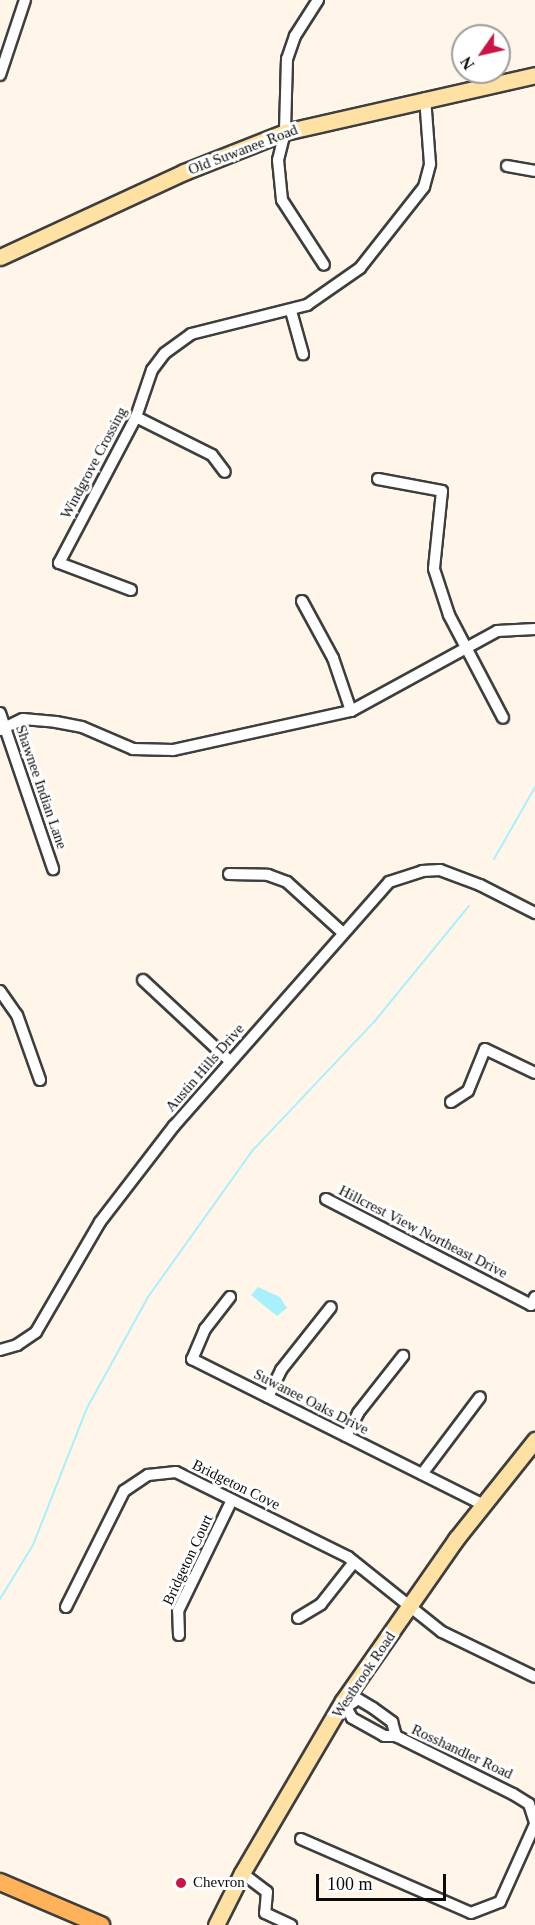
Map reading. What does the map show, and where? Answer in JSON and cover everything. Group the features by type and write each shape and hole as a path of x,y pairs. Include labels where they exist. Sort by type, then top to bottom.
{"main road":[{"path":"0,1882 101,1925"}],"street":[{"path":"0,75 25,0"},
{"path":"318,0 295,36 287,58 285,132 278,160 282,200 324,265"},
{"name":"Old Suwanee Road","path":"0,256 184,172 285,132 425,98 535,75"},
{"name":"Windgrove Crossing","path":"131,590 59,562 136,417 152,370 179,342 191,334 291,311 327,294 360,267 424,187 430,164 425,98"},
{"path":"507,166 535,171"},
{"path":"291,311 303,354"},
{"path":"136,417 212,455 225,472"},
{"path":"378,479 442,491 434,569 449,615 503,718"},
{"path":"302,602 333,658 351,711"},
{"path":"2,729 23,719 56,722 82,727 133,749 173,750 351,711 497,631 535,629"},
{"name":"Shawnee Indian Lane","path":"0,713 2,729 53,869"},
{"name":"Austin Hills Drive","path":"0,1350 17,1345 36,1332 100,1222 230,1061 389,882 404,876 440,870 477,884 535,913"},
{"path":"229,874 268,875 287,882 343,933"},
{"path":"143,980 230,1061"},
{"path":"0,992 17,1015 40,1080"},
{"path":"451,1102 468,1091 485,1049 535,1073"},
{"name":"Hillcrest View Northeast Drive","path":"326,1199 531,1305 535,1297"},
{"name":"Suwanee Oaks Drive","path":"230,1297 205,1329 192,1359 482,1504"},
{"path":"268,1397 281,1370 331,1307"},
{"path":"346,1436 358,1413 403,1356"},
{"path":"422,1474 480,1397"},
{"name":"Westbrook Road","path":"216,1925 242,1873 345,1703 410,1605 482,1504 535,1440"},
{"name":"Bridgeton Cove","path":"66,1607 124,1491 135,1481 163,1471 176,1472 354,1562 442,1632 535,1677"},
{"name":"Bridgeton Court","path":"179,1635 178,1611 232,1500"},
{"path":"298,1618 321,1604 354,1562"},
{"name":"Rosshandler Road","path":"300,1839 471,1913 500,1902 535,1823 529,1804 396,1737 384,1736 352,1718 345,1703 358,1699 373,1708 392,1722 396,1737"},
{"path":"242,1873 267,1892 265,1913 291,1925"}],"water":[{"path":"258,1287 280,1297 287,1308 277,1316 251,1295"}],"waterway":[{"path":"494,859 535,787"},
{"path":"0,1599 33,1545 87,1408 148,1297 252,1151 374,1022 469,906"}],"place":[{"name":"Chevron","path":"181,1883"}]}
